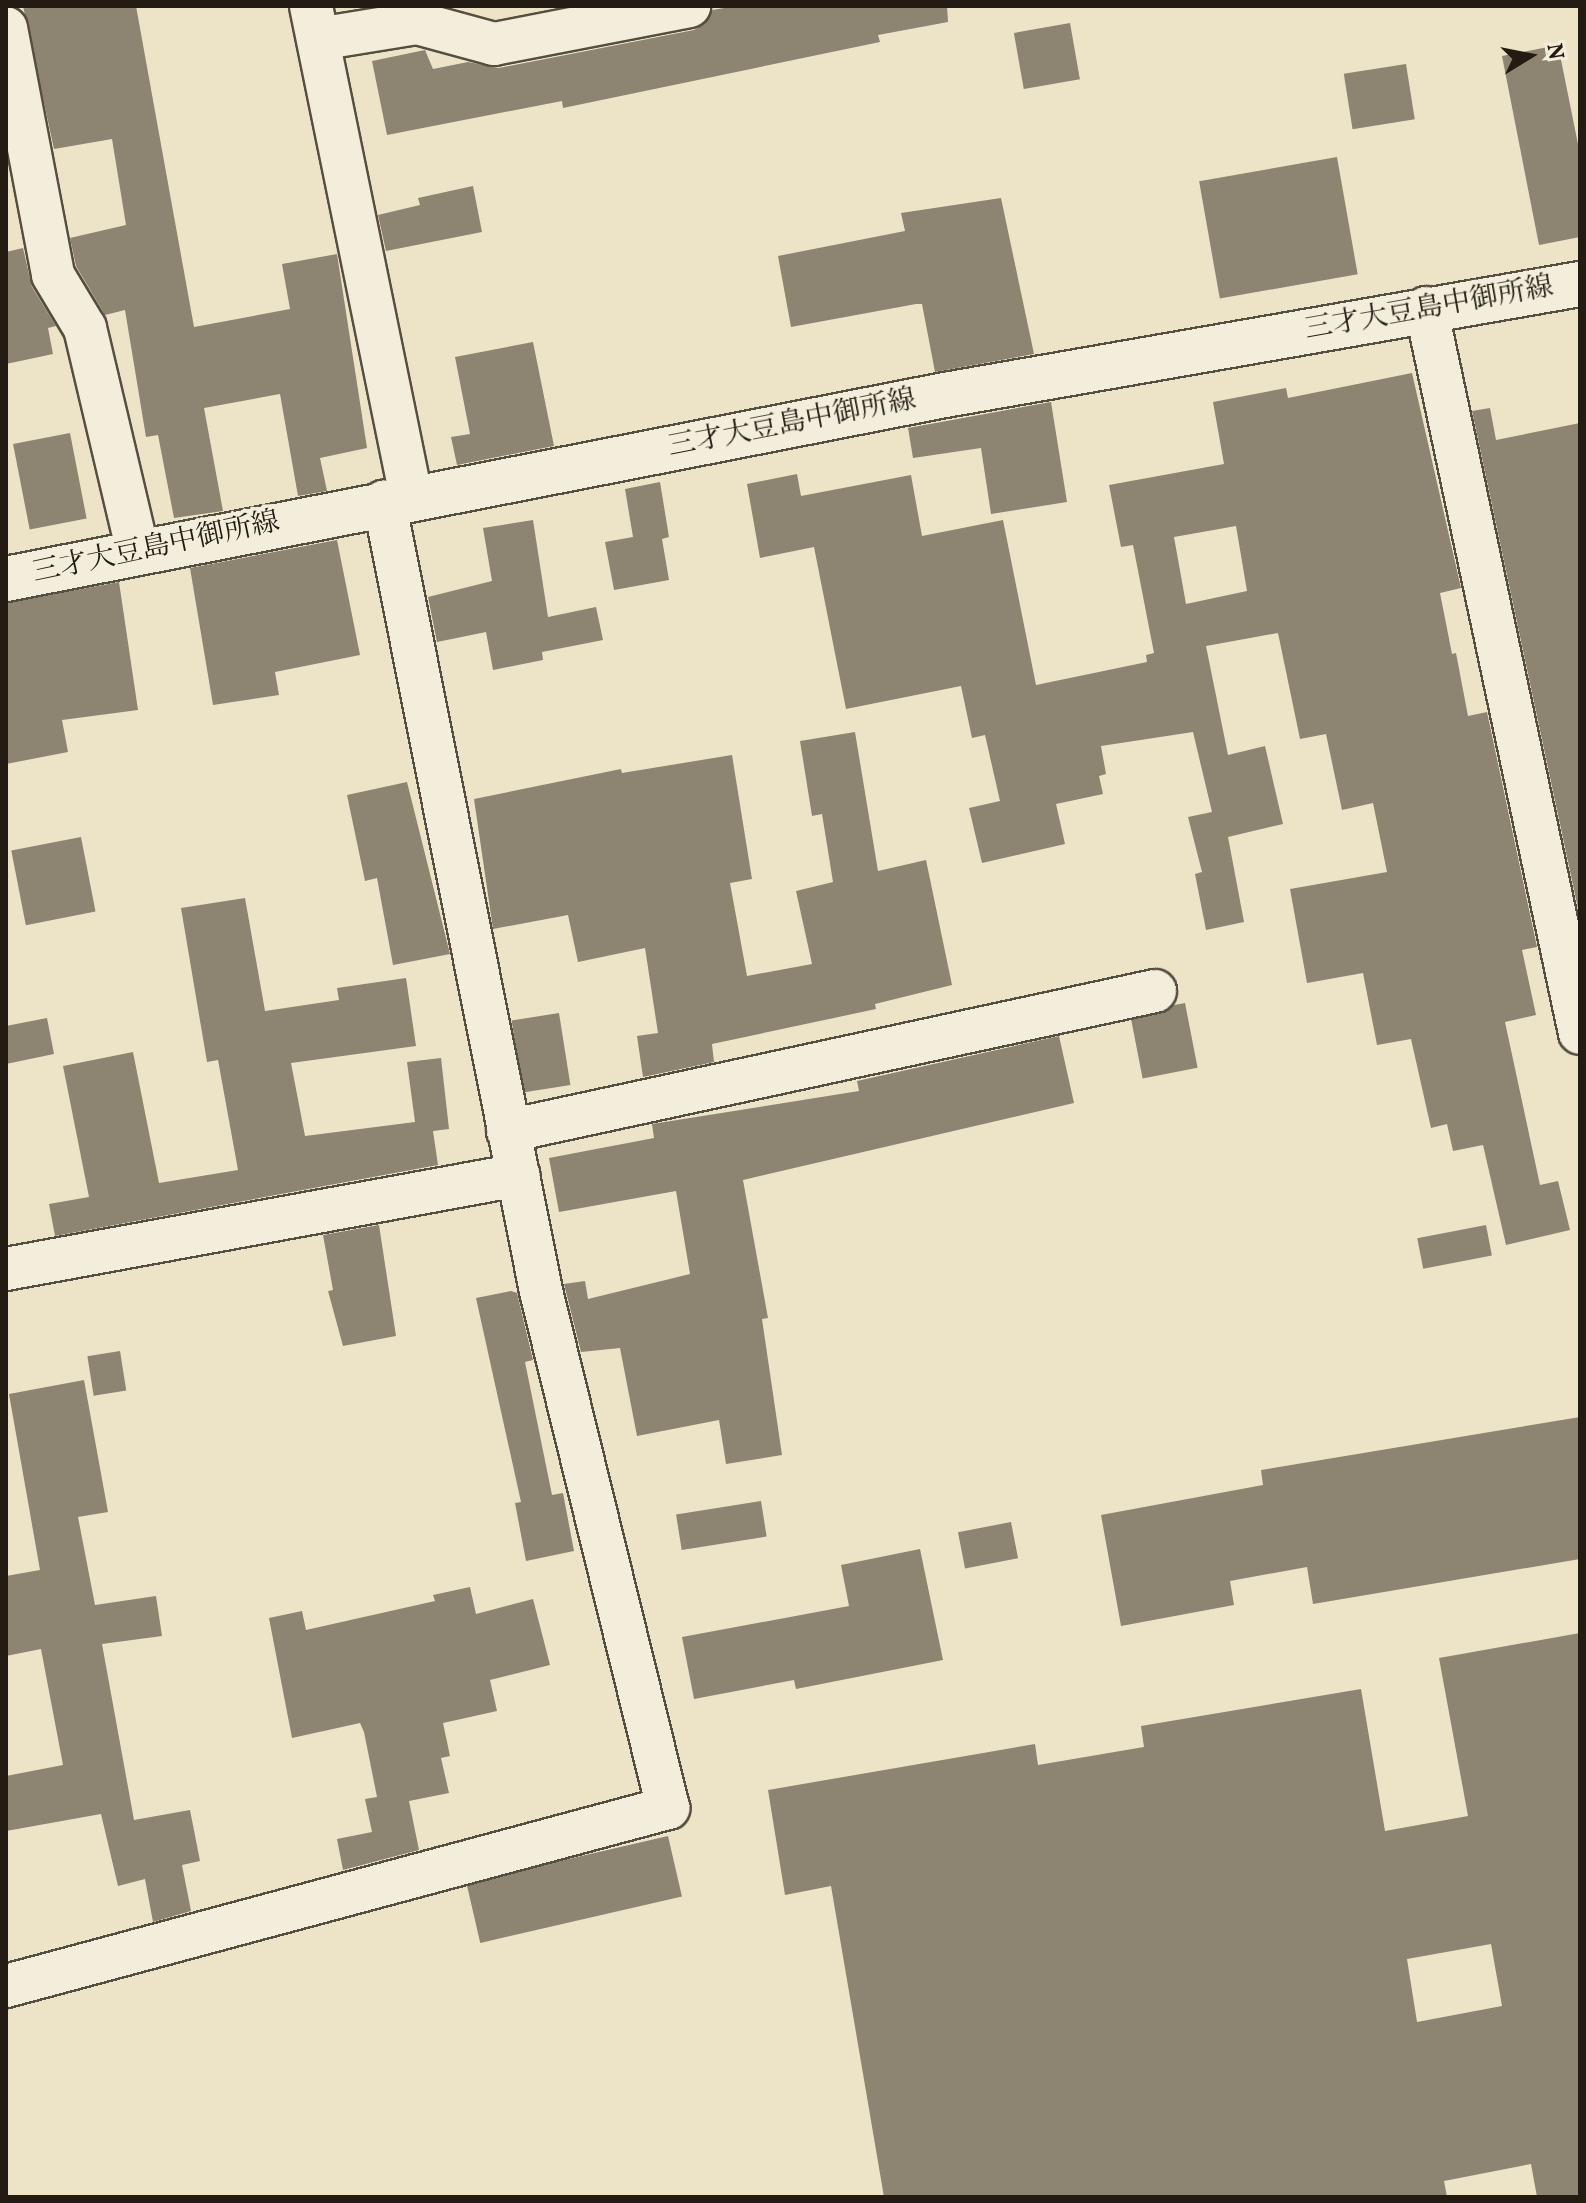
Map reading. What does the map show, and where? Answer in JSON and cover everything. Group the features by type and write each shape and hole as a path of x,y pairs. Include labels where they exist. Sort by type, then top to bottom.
{"main road":[{"name":"三才大豆島中御所線","path":"6,579 398,498 1426,308 1580,284"}],"street":[{"path":"6,1986 668,1808 593,1517 508,1131 315,22 417,23 494,44 689,6"},
{"path":"6,28 53,275 85,328 138,552"},
{"path":"1426,308 1580,1033"},
{"path":"508,1131 1155,991"},
{"path":"6,1269 518,1175"}],"building":[{"path":"23,6 136,6 194,327 290,309 282,264 337,254 367,448 320,458 327,491 298,496 280,394 204,408 223,511 174,518 158,435 146,437 125,310 105,315 76,266 70,238 126,225 112,139 54,149"},
{"path":"737,6 947,6 948,22 878,35 880,42 563,108 562,101 387,135 372,61 425,50 433,69 468,62 499,68 694,30 705,24 712,10"},
{"path":"1070,23 1080,79 1024,89 1014,33"},
{"path":"1558,45 1580,154 1580,237 1539,245 1502,56"},
{"path":"1406,64 1415,119 1353,129 1344,74"},
{"path":"1337,157 1358,274 1220,299 1199,181"},
{"path":"473,186 482,232 386,251 378,215 420,205 418,198"},
{"path":"1001,198 1034,354 935,372 922,304 791,327 778,256 905,231 901,213"},
{"path":"23,248 32,287 56,326 48,328 53,354 6,364 6,252"},
{"path":"533,342 554,446 457,465 451,437 470,434 455,357"},
{"path":"1412,373 1461,588 1440,593 1452,654 1456,653 1468,716 1487,712 1537,947 1522,950 1536,1015 1505,1022 1540,1185 1558,1181 1570,1230 1506,1245 1483,1145 1453,1151 1447,1124 1431,1128 1411,1039 1377,1045 1363,973 1307,983 1290,889 1387,872 1373,803 1342,810 1326,734 1300,739 1278,633 1206,646 1228,755 1265,746 1283,824 1228,837 1244,922 1206,930 1195,874 1202,872 1188,817 1212,812 1193,732 1101,746 1106,774 1099,776 1103,794 1056,804 1065,844 982,863 969,808 1000,801 985,735 972,738 961,686 846,709 814,547 760,558 747,484 797,474 801,496 911,475 922,536 1003,520 1036,685 1147,662 1146,655 1154,653 1133,545 1121,547 1109,485 1224,464 1213,402 1286,388 1288,398","holes":["1236,526 1247,591 1186,604 1174,537"]},
{"path":"1051,402 1067,502 991,514 981,448 913,458 908,428"},
{"path":"1490,408 1496,440 1580,423 1580,918 1472,411"},
{"path":"70,433 87,518 30,529 13,444"},
{"path":"660,482 669,537 662,539 669,580 614,590 605,542 633,537 625,489"},
{"path":"533,520 548,617 596,607 603,640 542,652 543,660 493,670 486,632 437,642 428,597 492,581 483,528"},
{"path":"337,540 360,655 275,672 279,695 213,705 190,568"},
{"path":"119,582 138,710 62,720 68,752 6,764 6,603"},
{"path":"855,732 878,871 926,860 952,985 875,1004 876,1009 712,1044 714,1062 643,1077 637,1036 658,1033 645,948 578,962 568,915 493,929 474,799 621,769 622,773 732,755 752,879 730,883 747,976 812,964 796,891 833,882 822,814 812,816 800,741"},
{"path":"407,782 450,954 393,965 377,878 365,881 347,795"},
{"path":"81,837 96,912 26,925 11,851"},
{"path":"245,898 265,1011 339,1000 337,988 406,978 416,1046 291,1063 305,1136 415,1122 407,1062 441,1058 449,1129 433,1131 438,1165 55,1236 49,1204 89,1197 63,1066 133,1052 159,1183 238,1170 218,1060 207,1062 181,908"},
{"path":"1185,1003 1198,1068 1143,1078 1130,1014"},
{"path":"559,1013 570,1085 523,1093 512,1021"},
{"path":"47,1018 54,1054 6,1064 6,1026"},
{"path":"1059,1036 1074,1103 743,1180 768,1318 762,1319 782,1455 726,1464 719,1420 637,1436 620,1348 581,1352 564,1284 585,1281 588,1299 690,1274 676,1191 559,1212 549,1158 654,1138 652,1124 859,1091 857,1081"},
{"path":"379,1225 396,1336 343,1346 328,1291 333,1290 323,1235"},
{"path":"1486,1225 1492,1255 1423,1269 1417,1238"},
{"path":"511,1291 517,1293 533,1360 525,1362 552,1495 563,1493 574,1551 526,1561 515,1503 521,1502 476,1298"},
{"path":"120,1351 126,1391 94,1396 87,1356"},
{"path":"84,1380 108,1512 78,1517 95,1605 156,1596 162,1636 102,1644 134,1820 190,1810 200,1861 182,1865 191,1911 153,1922 145,1879 118,1886 101,1814 6,1831 6,1776 63,1765 41,1649 6,1656 6,1576 40,1570 9,1394"},
{"path":"1580,1417 1580,1559 1313,1604 1307,1567 1230,1581 1234,1605 1121,1626 1101,1515 1263,1485 1261,1470"},
{"path":"761,1501 767,1537 682,1550 676,1514"},
{"path":"1011,1522 1018,1558 965,1569 958,1532"},
{"path":"920,1549 943,1660 796,1689 794,1680 694,1699 682,1637 849,1606 841,1565"},
{"path":"470,1587 476,1614 533,1599 550,1665 490,1680 497,1711 443,1723 450,1756 441,1758 449,1793 409,1801 419,1850 343,1870 337,1839 372,1832 365,1799 377,1797 364,1732 360,1723 292,1738 269,1618 302,1611 306,1630 435,1601 433,1595"},
{"path":"1580,1633 1580,2197 1537,2197 1531,2164 1444,2181 1447,2197 884,2197 831,1886 785,1895 768,1790 1035,1744 1038,1765 1144,1747 1141,1726 1361,1689 1385,1831 1468,1816 1439,1658","holes":["1491,1944 1502,2006 1417,2022 1407,1959"]},
{"path":"668,1836 682,1896 480,1943 466,1883"}]}
